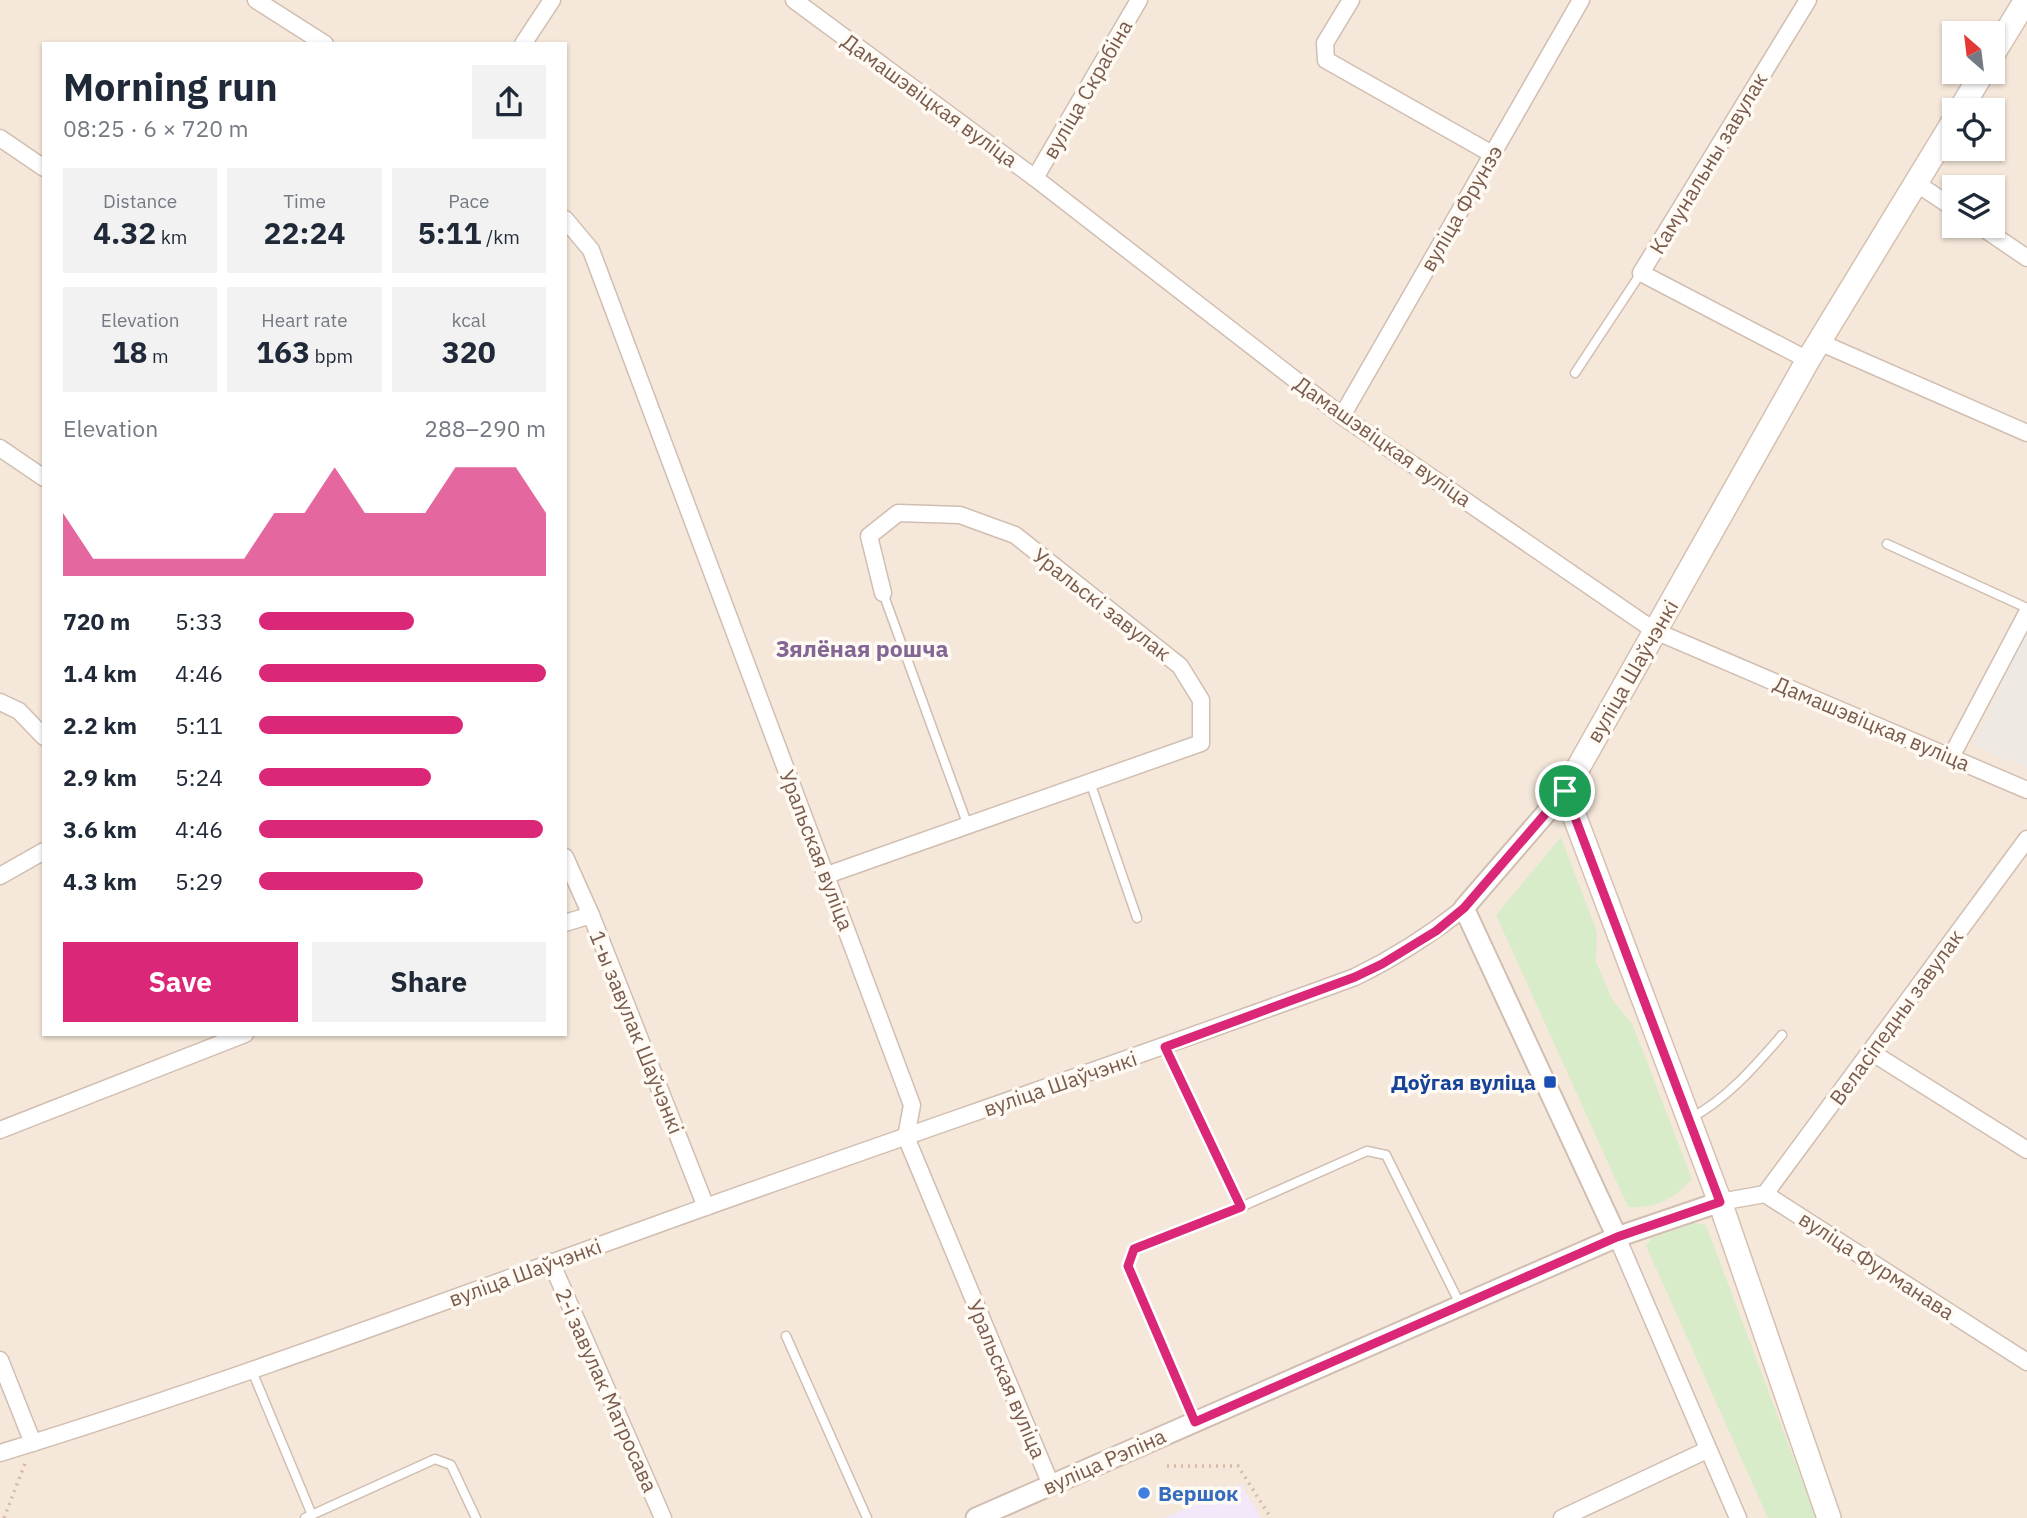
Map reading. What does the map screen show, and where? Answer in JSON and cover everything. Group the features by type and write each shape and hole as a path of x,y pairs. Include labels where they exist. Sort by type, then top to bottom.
{"main road":[{"path":"2006,33 2026,0"},
{"name":"вуліца Шаўчэнкі","path":"1565,791 1813,351 1942,140"},
{"path":"1565,791 1720,1202 1829,1518"}],"street":[{"path":"256,0 322,42"},
{"path":"524,42 552,0"},
{"name":"Дамашэвіцкая вуліца","path":"794,0 1035,178 1342,416 1655,631 2027,790"},
{"name":"вуліца Скрабіна","path":"1035,178 1139,0"},
{"path":"1351,0 1325,43 1326,60 1492,153"},
{"name":"вуліца Фрунзэ","path":"1342,416 1581,0"},
{"name":"Камунальны завулак","path":"1808,0 1641,273 1813,351 2027,433"},
{"path":"0,138 42,168"},
{"path":"1916,183 1942,200"},
{"name":"Уральская вуліца","path":"567,221 590,250 912,1105 906,1137 1051,1485"},
{"path":"1998,238 2027,258"},
{"path":"0,448 42,477"},
{"name":"Уральскі завулак","path":"827,875 1201,743 1201,700 1180,666 1015,535 960,515 898,513 869,536 883,593"},
{"path":"1951,757 2027,611"},
{"path":"0,702 19,711 42,735"},
{"name":"вуліца Шаўчэнкі","path":"0,1453 252,1371 1355,977 1436,931 1464,908 1565,791"},
{"name":"Веласіпедны завулак","path":"1765,1194 2027,839"},
{"path":"0,876 42,851"},
{"name":"1-ы завулак Шаўчэнкі","path":"567,861 591,915 706,1207"},
{"path":"1464,908 1617,1237 1738,1518"},
{"path":"567,922 591,915"},
{"path":"0,1130 240,1036"},
{"path":"1871,1052 2027,1150"},
{"path":"1617,1237 1720,1202 1765,1194"},
{"name":"вуліца Фурманава","path":"1765,1194 2027,1362"},
{"name":"вуліца Рэпіна","path":"976,1518 1617,1237"},
{"name":"2-і завулак Матросава","path":"551,1262 663,1518"},
{"path":"0,1360 33,1443"},
{"path":"1562,1518 1707,1450"}],"lane":[{"path":"1575,373 1641,273"},
{"path":"1887,544 2027,611"},
{"path":"883,593 968,825"},
{"path":"1090,782 1137,918"},
{"path":"1688,1119 1712,1107 1755,1066 1782,1035"},
{"path":"1165,1047 1241,1207"},
{"path":"1195,1422 1128,1266 1134,1249 1241,1207 1367,1151 1386,1155 1461,1306"},
{"path":"786,1336 867,1518"},
{"path":"252,1371 308,1516 435,1459 451,1465 476,1518"}],"path":[{"path":"4,1518 33,1443"},
{"path":"1167,1466 1238,1466 1270,1518"}],"shaded area":[{"path":"0,0 2027,0 2027,1518 0,1518"},
{"path":"2027,627 2027,769 1974,744"},
{"path":"1241,1484 1261,1518 1165,1518"}],"green space":[{"path":"1561,837 1597,932 1596,962 1613,1001 1632,1023 1692,1179 1671,1197 1647,1206 1628,1207 1496,915"},
{"path":"1694,1223 1706,1225 1816,1518 1768,1518 1646,1246 1652,1238"}],"place":[{"name":"Доўгая вуліца","path":"1550,1082"},
{"name":"Вершок","path":"1144,1493"}],"district":[{"name":"Зялёная рошча","path":"862,648"}],"route":[{"path":"1565,791 1720,1202 1617,1237 1195,1422 1128,1266 1134,1249 1241,1207 1165,1047 1355,977 1436,931 1464,908 1565,791"}]}
